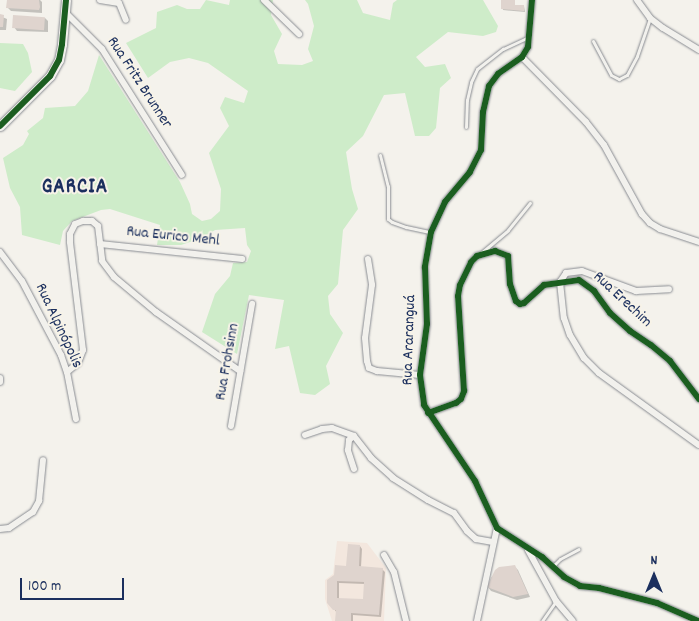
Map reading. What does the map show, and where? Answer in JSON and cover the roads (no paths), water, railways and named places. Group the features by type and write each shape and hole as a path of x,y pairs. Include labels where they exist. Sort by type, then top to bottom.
{"main road":[{"path":"0,126 50,76 60,52 66,0"}],"street":[{"path":"100,0 118,3 126,20"},
{"path":"264,0 299,34"},
{"path":"532,0 530,36 522,57 586,122 604,145 642,214 650,223 660,229 699,242"},
{"path":"637,0 650,18 699,50"},
{"name":"Rua Fritz Brunner","path":"66,12 102,49 182,175"},
{"name":"Rua Araranguá","path":"497,528 475,481 428,413 421,391 420,375 427,324 426,267 430,232 445,202 470,172 481,150 482,112 488,86 498,74 522,57"},
{"path":"67,372 78,363 83,350 70,234 75,224 83,221 92,221 98,226 102,261 114,277 156,312 240,370"},
{"name":"Rua Eurico Mehl","path":"100,244 242,259"},
{"path":"428,413 456,403 462,398 464,391 458,296 466,271 477,256 495,251 508,256 510,284 516,301 520,304 524,303 544,285 560,282"},
{"name":"Rua Alpinópolis","path":"0,252 22,281 61,355 67,372 76,419"},
{"path":"368,259 372,285 365,338 366,361 369,368 377,371 420,375"},
{"path":"669,289 636,291 582,271 566,272 560,282 564,318 570,335 584,358 599,374 699,445"},
{"name":"Rua Erechim","path":"560,282 579,280 587,284 624,325 670,361 699,399"},
{"name":"Rua Frohsinn","path":"230,426 252,304"},
{"path":"305,435 322,429 332,428 354,436 371,458 393,478 428,500 454,513 467,531 476,539 494,542"},
{"path":"354,436 349,440 348,450 354,469"},
{"path":"0,529 9,528 33,512 39,501 44,460"},
{"path":"477,621 497,528 542,557 552,567 580,586 657,603 698,621"},
{"path":"526,547 556,601 573,621"},
{"path":"384,555 394,572 406,621"}],"lane":[{"path":"593,41 610,75 618,79 627,74 637,56 650,18"},
{"path":"466,127 467,100 471,82 477,68 503,49 530,36"},
{"path":"380,155 388,186 388,218 392,222 406,227 430,232"},
{"path":"477,256 508,230 530,203"},
{"path":"552,567 560,559 579,549"},
{"path":"542,621 556,601"}],"district":[{"name":"GARCIA","path":"75,188"}]}
